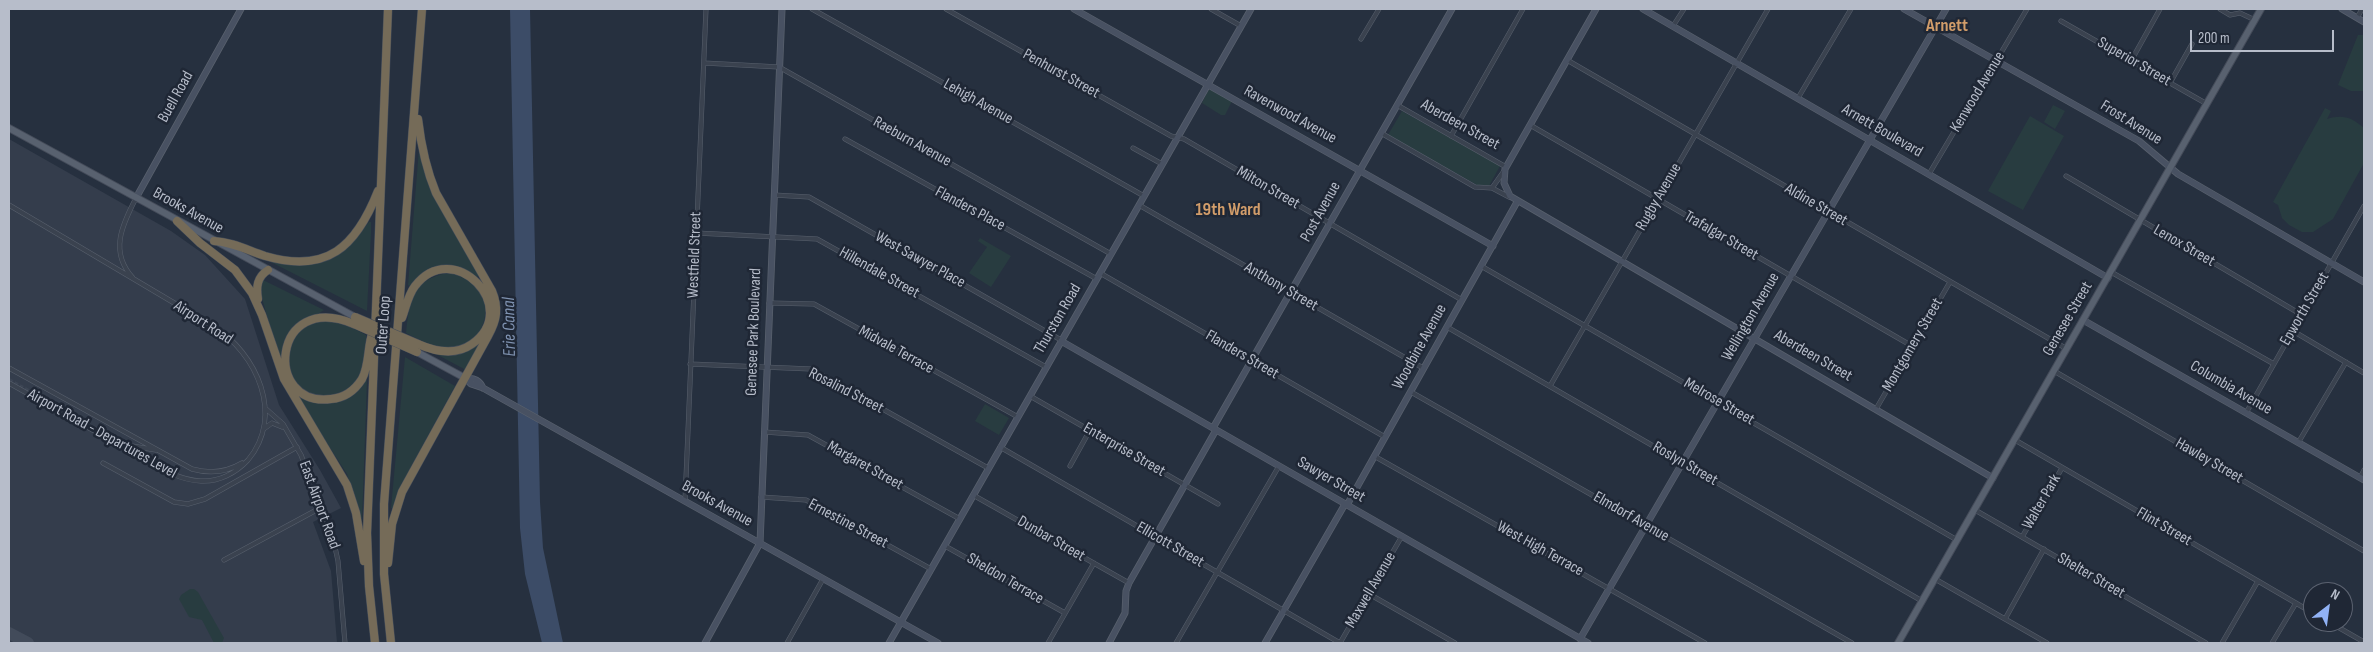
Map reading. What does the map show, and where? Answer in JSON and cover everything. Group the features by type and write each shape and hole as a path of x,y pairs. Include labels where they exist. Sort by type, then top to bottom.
{"highway":[{"name":"Outer Loop","path":"375,643 371,612 367,533 388,9"},
{"name":"Outer Loop","path":"391,643 384,574 384,521 422,9"},
{"path":"388,618 389,546 396,508 408,480 466,379 492,329 496,316 496,300 428,176 420,138 416,100"},
{"path":"214,241 229,242 260,254 291,262 322,258 340,249 359,231 371,210 381,184"},
{"path":"178,221 200,243 238,274 252,293 262,315 284,379 338,467 351,494 358,523 371,612"},
{"path":"376,322 370,339 366,368 354,388 341,397 328,400 313,398 300,391 288,375 284,362 286,345 294,331 305,322 320,317 355,320 418,348 451,352 467,348 479,338 488,322 490,308 483,288 473,278 460,271 446,269 426,276 412,291 398,329"},
{"path":"262,315 257,286 261,276 268,270"}],"main road":[{"name":"Genesee Street","path":"1898,643 2261,9"},
{"name":"Brooks Avenue","path":"9,128 268,270 355,320"},
{"name":"Brooks Avenue","path":"418,348 466,379"}],"street":[{"name":"Buell Road","path":"136,198 241,9"},
{"name":"Westfield Street","path":"685,501 706,9"},
{"name":"Genesee Park Boulevard","path":"705,643 760,543 782,9"},
{"name":"Lehigh Avenue","path":"812,9 1144,196"},
{"name":"Penhurst Street","path":"946,9 1178,138"},
{"name":"Ravenwood Avenue","path":"1074,9 1493,246"},
{"path":"1211,9 1241,26"},
{"name":"Thurston Road","path":"889,643 1251,9"},
{"path":"1361,39 1379,9"},
{"name":"Post Avenue","path":"1109,643 1126,614 1126,591 1129,583 1186,485 1214,429 1290,292 1452,9"},
{"path":"1451,136 1523,9"},
{"path":"1506,168 1596,9"},
{"name":"Arnett Boulevard","path":"1643,9 1929,174 2109,275 2274,364"},
{"path":"1673,26 1684,9"},
{"name":"Rugby Avenue","path":"1550,386 1768,9"},
{"path":"1798,98 1850,9"},
{"name":"Frost Avenue","path":"1904,9 2139,141 2170,168 2364,282"},
{"name":"Wellington Avenue","path":"1580,639 1946,9"},
{"name":"Kenwood Avenue","path":"1929,174 2027,9"},
{"path":"2132,61 2160,9"},
{"path":"2220,9 2230,15 2240,13 2255,20"},
{"path":"2342,9 2364,22"},
{"path":"2357,18 2362,9"},
{"name":"Superior Street","path":"2061,21 2206,104"},
{"path":"2170,83 2192,44"},
{"name":"Aldine Street","path":"1566,60 2067,349"},
{"name":"Raeburn Avenue","path":"704,63 779,67 1111,254"},
{"name":"Aberdeen Street","path":"1397,105 1506,168"},
{"name":"Trafalgar Street","path":"1530,125 1912,346"},
{"name":"Aberdeen Street","path":"1381,133 1475,186 1492,188 1516,201 1876,408 1993,478"},
{"name":"Milton Street","path":"1178,138 1462,300"},
{"name":"Flanders Place","path":"844,139 1098,276"},
{"path":"1133,148 1162,164"},
{"name":"Aberdeen Street","path":"1492,188 1506,168"},
{"name":"Aberdeen Street","path":"1506,168 1503,177 1506,189 1516,201"},
{"name":"Lenox Street","path":"2066,176 2302,315"},
{"name":"West Sawyer Place","path":"774,195 809,197 1061,341"},
{"name":"Airport Road","path":"136,198 122,227 119,247 125,267 141,284"},
{"name":"Woodbine Avenue","path":"1264,643 1385,437 1493,246 1516,201"},
{"name":"Airport Road","path":"9,205 217,328 236,344 256,373 265,408 264,430 259,443 250,457"},
{"name":"Anthony Street","path":"1139,205 1423,368"},
{"name":"Epworth Street","path":"2246,413 2364,206"},
{"name":"Hillendale Street","path":"696,232 817,239 1046,366"},
{"name":"Melrose Street","path":"1481,266 1957,540"},
{"name":"Flanders Street","path":"1098,276 1385,437"},
{"name":"Montgomery Street","path":"1876,408 1950,282"},
{"name":"Midvale Terrace","path":"769,303 814,304 1018,417"},
{"name":"Columbia Avenue","path":"2084,320 2362,479"},
{"name":"Roslyn Street","path":"1447,327 1922,601"},
{"path":"2293,331 2364,373"},
{"name":"Sawyer Street","path":"1061,341 1588,643"},
{"path":"2298,443 2346,362"},
{"name":"Rosalind Street","path":"690,364 766,366 811,370 988,468"},
{"path":"9,368 115,428 147,442 196,470 211,472 232,468 250,457"},
{"name":"Hawley Street","path":"2054,372 2364,551"},
{"name":"Brooks Avenue","path":"466,379 468,382 496,395 938,643"},
{"name":"Airport Road - Departures Level","path":"9,383 112,441 131,447 171,473 187,479 209,481 226,476 240,468 250,457"},
{"name":"Elmdorf Avenue","path":"1410,391 1852,643"},
{"name":"Enterprise Street","path":"1030,396 1218,504"},
{"name":"East Airport Road","path":"265,408 283,424 297,448 305,462 322,506 337,551 346,643"},
{"path":"264,430 272,423 280,424 287,431"},
{"path":"1070,466 1090,430"},
{"name":"Margaret Street","path":"764,432 808,435 960,519"},
{"name":"Flint Street","path":"2014,440 2303,607"},
{"path":"131,447 149,448 169,456"},
{"name":"Ellicott Street","path":"1000,447 1340,643"},
{"path":"103,463 170,501 188,504 209,497 297,448"},
{"name":"West High Terrace","path":"1374,456 1705,643"},
{"path":"1176,643 1278,466"},
{"name":"Walter Park","path":"2022,536 2062,468"},
{"path":"2362,479 2364,470"},
{"name":"Dunbar Street","path":"973,495 1129,583"},
{"name":"Ernestine Street","path":"761,497 806,500 931,570"},
{"path":"224,560 322,506"},
{"name":"Shelter Street","path":"1974,510 2206,643"},
{"name":"Maxwell Avenue","path":"1340,643 1402,536"},
{"name":"Sheldon Terrace","path":"945,546 1065,614"},
{"path":"2005,618 2044,549"},
{"path":"1048,643 1094,564"},
{"path":"787,643 823,579"},
{"path":"1935,579 2048,643"},
{"path":"2222,643 2258,581"},
{"path":"1369,594 1455,643"},
{"path":"2272,643 2296,603"},
{"path":"2346,632 2364,642"}],"shaded area":[{"path":"9,139 171,231 205,255 245,299 279,405 320,470 341,508 313,522 331,571 337,643 9,643"}],"green space":[{"path":"2358,35 2364,35 2364,91 2351,91 2338,85"},
{"path":"1211,89 1232,101 1225,115 1221,115 1202,103"},
{"path":"2053,105 2065,111 2055,129 2044,122"},
{"path":"2325,108 2331,111 2327,119 2347,117 2364,128 2364,163 2333,219 2313,232 2302,232 2289,225 2282,218 2278,205 2273,202"},
{"path":"1402,111 1500,166 1489,186 1477,185 1388,135"},
{"path":"2030,116 2064,136 2023,210 1988,191"},
{"path":"419,149 428,183 479,275 477,277 460,268 442,267 424,273 411,287 408,285"},
{"path":"371,222 371,233 367,311 265,259 301,264 354,240"},
{"path":"980,238 1011,256 991,287 969,273 987,247 978,241"},
{"path":"447,273 464,277 477,286 483,296 486,308 479,332 471,341 460,347 446,348 436,346 406,333 409,310 414,293 426,281"},
{"path":"263,280 324,310 289,333 282,348 281,359 279,359 260,291"},
{"path":"328,320 351,327 366,335 366,352 360,375 347,390 335,396 322,396 310,393 299,386 292,375 288,362 290,347 300,330 310,324"},
{"path":"477,343 480,346 466,370 434,353"},
{"path":"405,357 455,386 399,489 393,508 391,508"},
{"path":"363,380 367,380 362,522 347,474 293,391 312,400 328,402"},
{"path":"985,404 1009,418 999,435 975,421"},
{"path":"190,589 198,592 224,638 222,643 214,643 202,620 189,617 179,599 181,595"}],"water":[{"path":"510,9 530,9 540,502 543,548 563,643 542,643 525,574 520,528"}],"taxiway":[{"path":"9,633 28,643"}],"tunnel":[{"path":"9,380 121,443 132,446"}],"district":[{"name":"Arnett","path":"1947,26"},
{"name":"19th Ward","path":"1228,210"}],"water label":[{"name":"Erie Canal","path":"510,327"}]}
